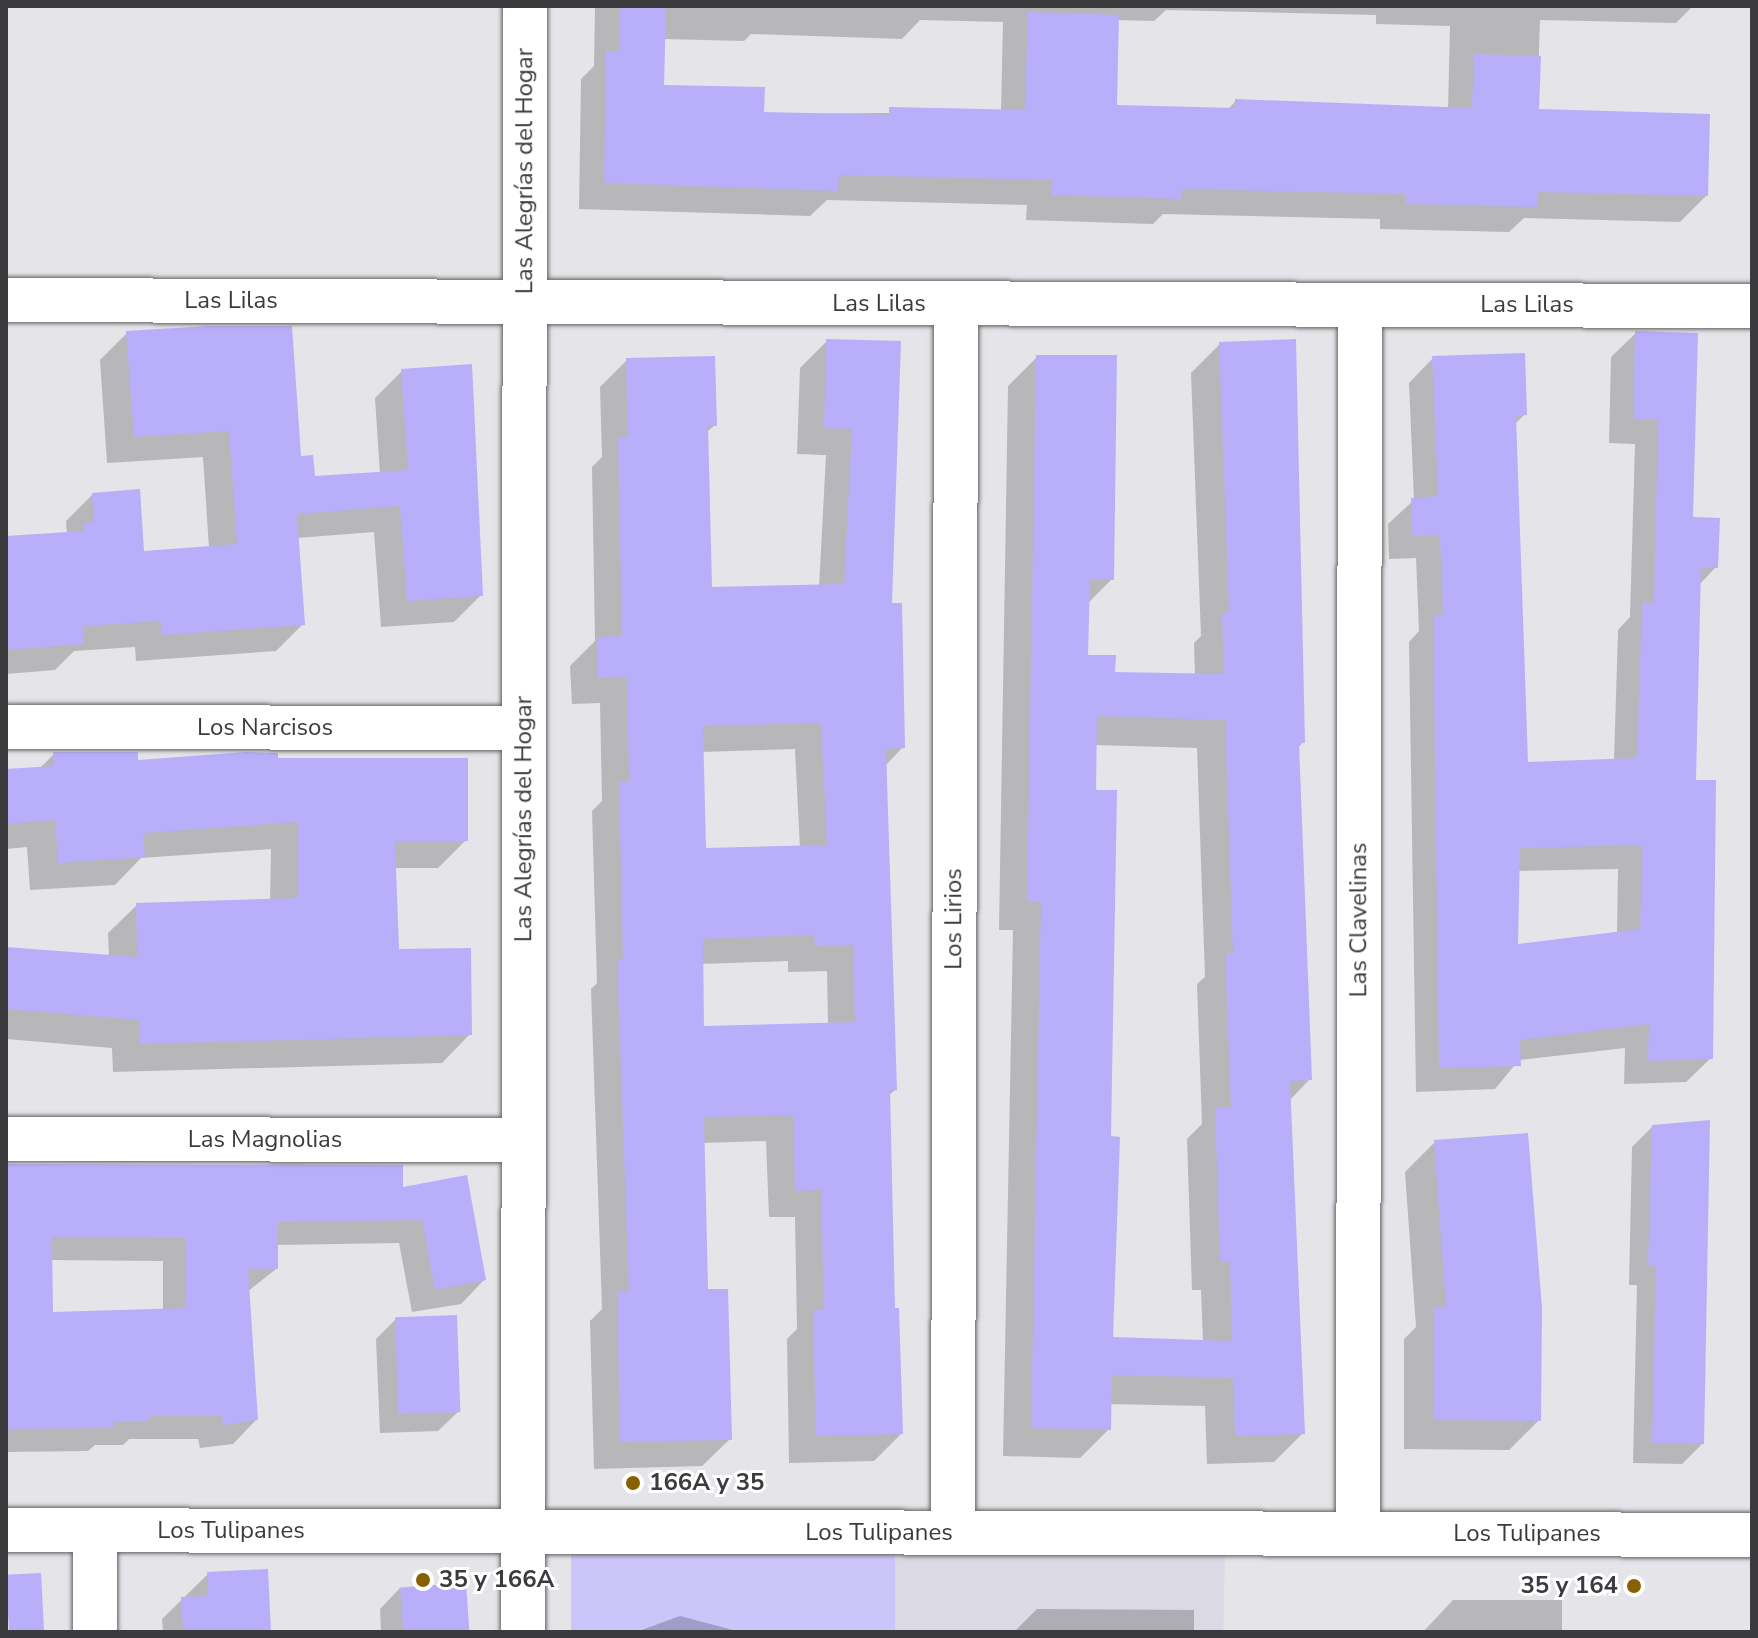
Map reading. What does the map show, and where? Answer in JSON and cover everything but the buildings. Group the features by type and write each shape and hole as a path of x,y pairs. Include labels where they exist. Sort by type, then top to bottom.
{"street":[{"name":"Las Alegrías del Hogar","path":"523,1632 525,6"},
{"name":"Las Lilas","path":"6,300 1752,306"},
{"name":"Los Lirios","path":"953,1533 956,304"},
{"name":"Las Clavelinas","path":"1358,1534 1360,305"},
{"name":"Los Narcisos","path":"6,727 524,728"},
{"name":"Las Magnolias","path":"6,1139 523,1140"},
{"name":"Los Tulipanes","path":"6,1530 1752,1535"},
{"path":"95,1531 95,1632"}],"shaded area":[{"path":"571,1541 895,1541 895,1632 571,1632"},
{"path":"895,1541 1225,1547 1223,1632 893,1632"}],"place":[{"name":"166A y 35","path":"633,1483"},
{"name":"35 y 166A","path":"423,1580"},
{"name":"35 y 164","path":"1634,1586"}]}
